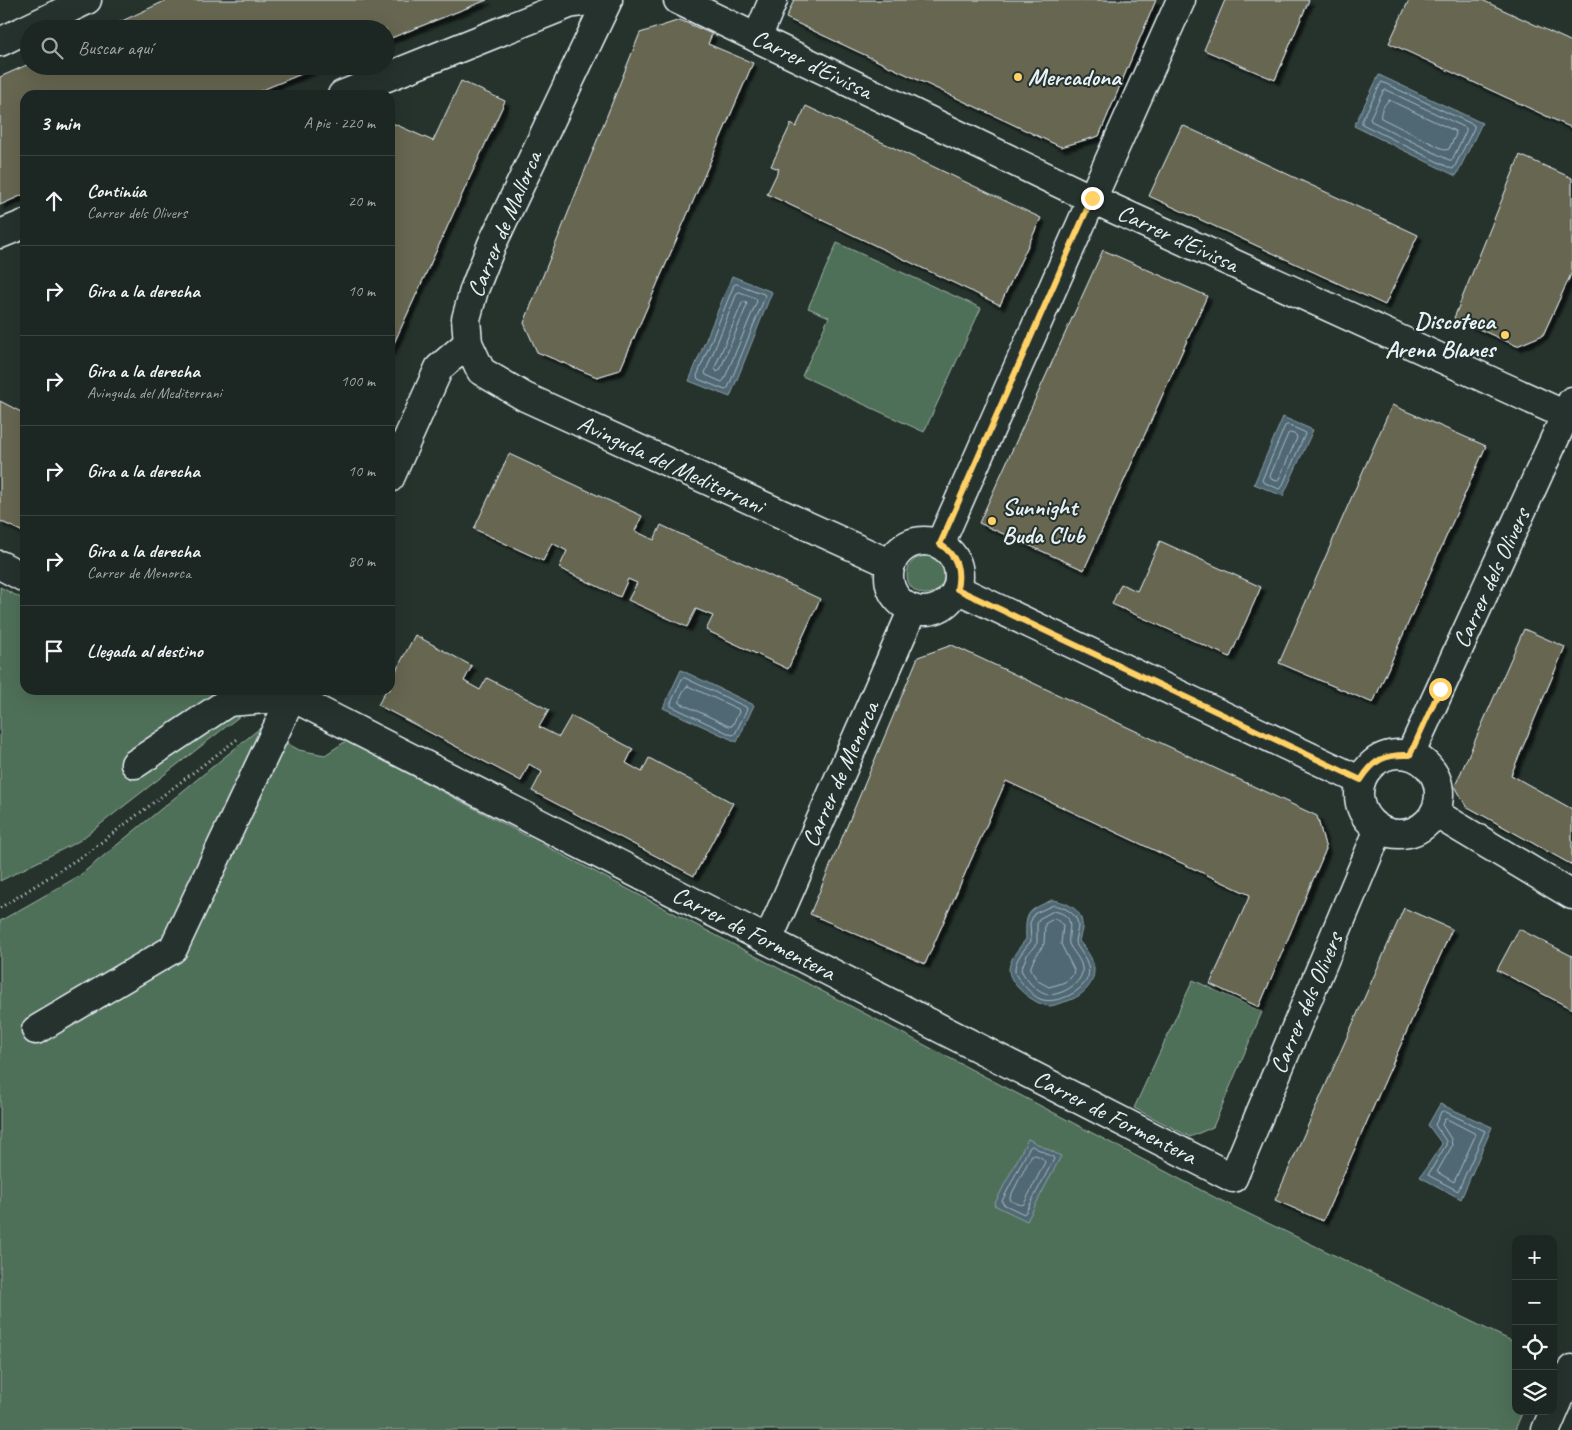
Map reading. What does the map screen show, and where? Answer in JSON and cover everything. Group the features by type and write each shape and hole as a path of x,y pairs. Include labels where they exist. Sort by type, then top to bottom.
{"street":[{"path":"46,20 87,0"},
{"name":"Carrer d'Eivissa","path":"678,0 1092,198 1570,411"},
{"path":"757,38 773,0"},
{"path":"940,544 1181,0"},
{"path":"395,74 569,4 590,1"},
{"name":"Carrer de Mallorca","path":"468,343 466,318 474,290 492,244 559,101 590,1"},
{"path":"0,42 20,32"},
{"path":"354,90 392,75"},
{"path":"0,234 20,226"},
{"path":"395,467 439,368 468,343"},
{"name":"Avinguda del Mediterrani","path":"468,343 481,371 525,397 891,564"},
{"name":"Carrer dels Olivers","path":"1410,755 1570,411"},
{"path":"928,540 940,544 955,558 959,578 957,589 950,600 939,608 926,611 913,609 903,604 895,596 890,586 888,575 896,554 906,546 917,541 928,540"},
{"path":"0,565 20,575"},
{"path":"957,589 1361,780"},
{"name":"Carrer de Menorca","path":"768,940 913,609"},
{"path":"136,764 228,702 269,695"},
{"path":"36,1030 173,949 286,695"},
{"name":"Carrer de Formentera","path":"293,695 1233,1178"},
{"path":"1394,754 1410,755 1425,763 1436,778 1440,795 1435,813 1425,825 1410,833 1394,834 1379,829 1366,816 1359,799 1361,780 1369,768 1381,758 1394,754"},
{"path":"1435,813 1572,895"},
{"name":"Carrer dels Olivers","path":"1233,1178 1379,829"},
{"path":"1546,1430 1572,1369"}],"path":[{"path":"0,908 86,853 245,733"}],"green space":[{"path":"837,243 981,308 924,432 802,376 829,317 808,308"},
{"path":"926,556 940,561 945,575 940,589 926,594 912,589 907,575 912,561"},
{"path":"0,587 20,597 20,695 216,695 245,712 79,841 0,881"},
{"path":"260,728 299,750 325,755 346,741 1216,1198 1512,1341 1512,1415 1521,1415 1515,1430 0,1430 0,921 79,876"},
{"path":"1193,980 1262,1012 1213,1127 1190,1137 1134,1108"}],"water":[{"path":"1379,75 1482,123 1456,176 1354,126"},
{"path":"732,276 772,292 730,397 689,381"},
{"path":"1283,417 1313,430 1283,496 1254,484"},
{"path":"681,670 754,705 737,742 663,708"},
{"path":"1052,900 1067,904 1079,914 1082,930 1079,941 1090,957 1094,974 1089,986 1076,998 1049,1006 1037,1002 1023,993 1013,981 1009,969 1013,957 1026,939 1027,917 1033,910"},
{"path":"1440,1104 1492,1127 1461,1199 1420,1177 1442,1144 1428,1125"},
{"path":"1028,1139 1061,1156 1027,1221 994,1205"}],"building":[{"path":"167,0 487,0 395,36 395,20 124,20"},
{"name":"Mercadona","path":"794,0 1156,0 1099,136 1061,147 786,18"},
{"path":"1225,0 1309,0 1275,80 1204,50"},
{"path":"1409,0 1482,0 1572,42 1572,128 1389,43"},
{"path":"680,20 712,34 708,44 753,63 620,370 597,377 537,352 524,323 640,33"},
{"path":"20,68 20,75 299,75 262,90 20,90 20,196 0,205 0,77"},
{"path":"461,81 505,101 395,341 395,124 433,141"},
{"path":"806,106 1041,218 1000,305 767,194 779,169 771,166 791,124 796,127"},
{"path":"1182,125 1418,235 1385,305 1149,196"},
{"path":"1520,155 1572,178 1572,272 1543,335 1517,346 1454,318"},
{"path":"1103,250 1207,296 1084,570 979,523"},
{"path":"0,401 20,411 20,531 0,521"},
{"path":"1392,405 1486,446 1373,703 1279,663"},
{"path":"509,454 642,516 635,531 654,540 661,525 820,599 788,669 706,630 713,616 696,609 687,627 628,600 637,583 628,579 620,597 559,568 567,551 552,543 543,561 474,529"},
{"path":"1160,541 1261,587 1230,657 1112,604 1121,584 1137,591"},
{"path":"1524,629 1565,647 1511,775 1572,809 1572,865 1466,806 1455,786"},
{"path":"415,635 472,666 464,681 480,690 487,678 549,710 539,727 559,737 571,716 633,749 626,763 642,772 649,758 733,803 694,876 532,791 542,772 529,764 521,781 378,705 383,695 395,695 395,673"},
{"path":"952,645 1317,816 1326,849 1259,1007 1210,984 1250,895 1006,781 925,964 810,914 918,657"},
{"path":"1404,908 1452,929 1323,1221 1275,1200"},
{"path":"1519,929 1572,956 1572,1009 1497,970"}],"place":[{"name":"Mercadona","path":"1018,77"},
{"name":"Discoteca Arena Blanes","path":"1505,335"},
{"name":"Sunnight Buda Club","path":"992,521"}],"route":[{"path":"1092,198 940,544 955,558 959,578 957,589 1361,780 1369,768 1381,758 1394,754 1410,755 1440,689"}]}
